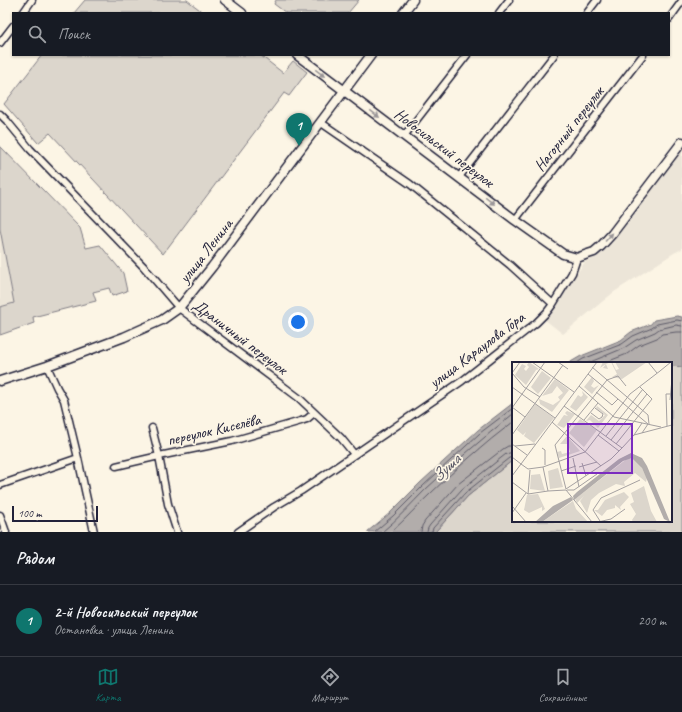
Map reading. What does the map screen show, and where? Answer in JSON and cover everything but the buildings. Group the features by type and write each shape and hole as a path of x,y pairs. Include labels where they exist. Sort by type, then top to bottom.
{"main road":[{"path":"225,0 241,12"},
{"path":"404,12 413,0"},
{"name":"Новосильский переулок","path":"298,56 515,220 563,254 577,258"},
{"name":"улица Ленина","path":"0,381 47,366 146,328 162,320 179,308 212,267 370,56"},
{"path":"577,258 594,252 612,234 682,142"}],"street":[{"path":"23,12 32,0"},
{"path":"500,12 509,0"},
{"path":"588,12 597,0"},
{"path":"670,18 682,1"},
{"path":"0,43 12,27"},
{"path":"404,136 466,56"},
{"path":"459,177 553,56"},
{"name":"Нагорный переулок","path":"515,220 642,56"},
{"name":"Драничный переулок","path":"0,114 30,149 143,266 179,308 299,398 341,438 354,454"},
{"path":"320,122 410,184 510,265 553,304"},
{"name":"улица Караулова Гора","path":"238,532 274,507 301,491 462,381 536,323 553,304 572,273 577,258"},
{"path":"47,366 64,400 94,532"},
{"name":"переулок Киселёва","path":"116,466 232,441 301,421 314,413"},
{"path":"152,428 168,504 177,532"},
{"path":"0,485 78,458"},
{"path":"0,515 6,532"}],"shaded area":[{"path":"85,0 187,0 203,12 75,12"},
{"path":"276,0 359,0 349,12 285,12 274,4"},
{"path":"41,56 261,56 283,73 293,61 307,72 289,96 284,93 163,254 50,133 38,143 4,104"},
{"path":"0,146 80,228 86,248 100,245 123,273 127,291 112,296 109,288 93,292 96,301 33,317 34,323 0,335 0,307 14,303 0,229"},
{"path":"682,150 682,249 614,292 563,334 544,319 585,262 599,255 613,242"},
{"path":"0,229 14,303 0,307"},
{"path":"672,366 682,367 682,532 435,532 468,496 512,461 512,522 672,522"}],"water":[{"path":"677,316 682,317 682,367 672,366 672,362 571,362 581,356 621,340 631,332 651,324 654,320"},
{"name":"Зуша","path":"512,404 512,461 468,496 435,532 367,532 390,513 420,483 478,430"}],"place":[{"name":"2-й Новосильский переулок","path":"299,146"}]}
